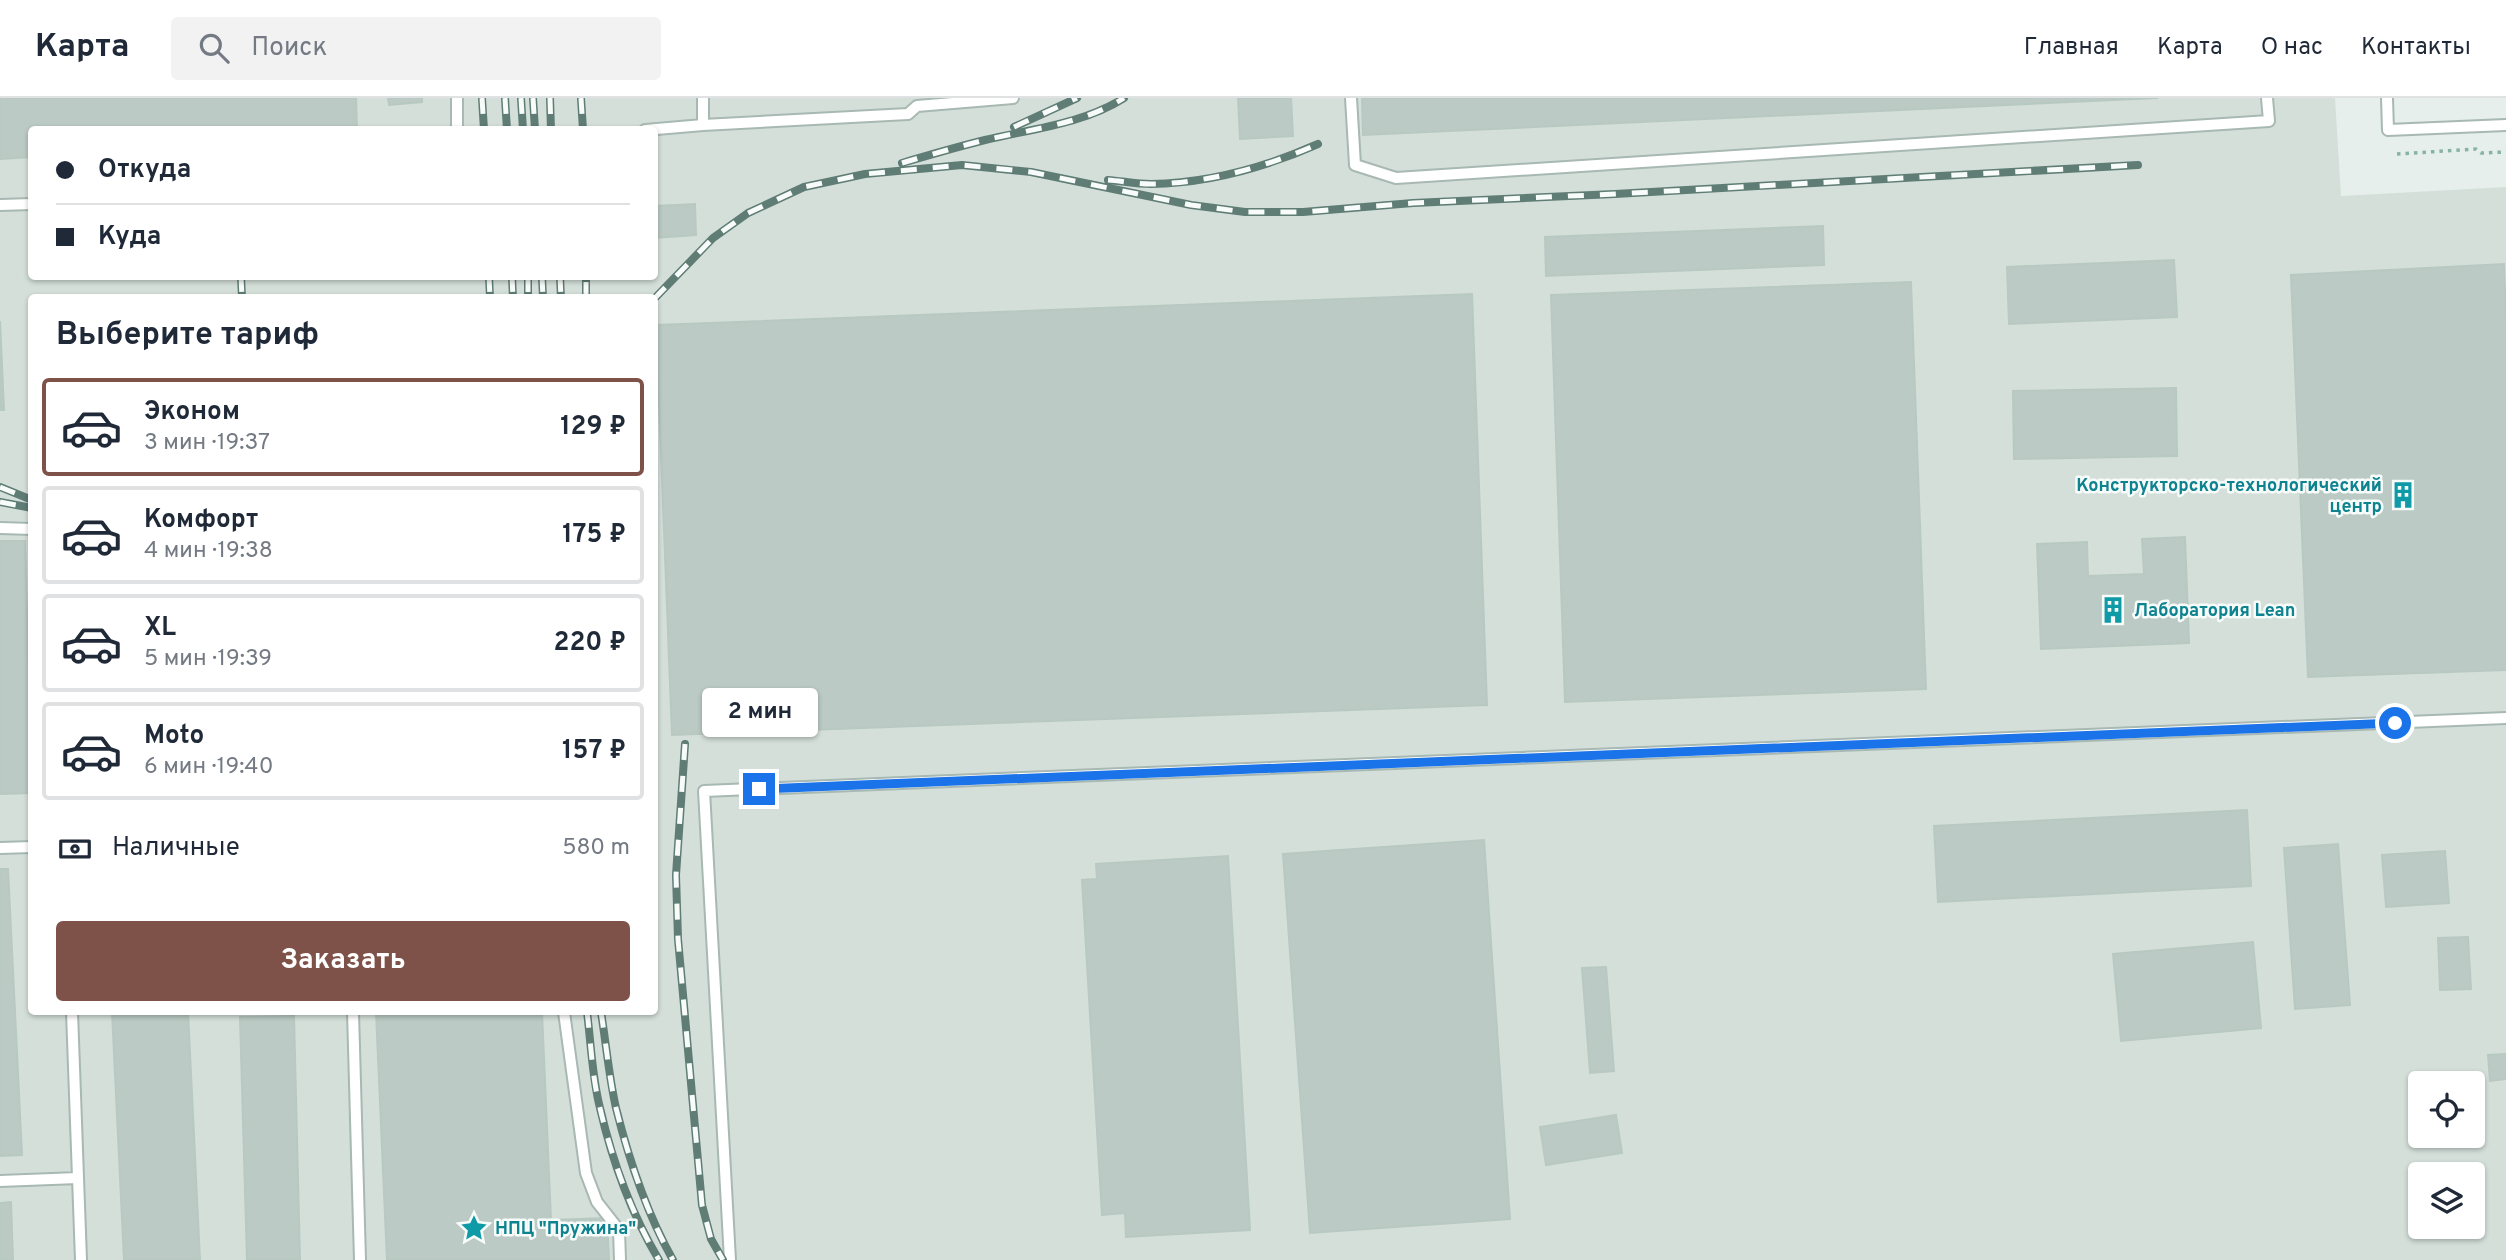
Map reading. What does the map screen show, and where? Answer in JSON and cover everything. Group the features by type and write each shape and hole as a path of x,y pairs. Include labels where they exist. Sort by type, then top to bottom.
{"lane":[{"path":"457,98 457,126"},
{"path":"703,98 703,125"},
{"path":"658,129 908,114 917,106 1013,98"},
{"path":"1351,98 1355,165 1396,178 2269,121 2267,98"},
{"path":"2387,98 2388,130 2506,125"},
{"path":"0,205 28,204"},
{"path":"0,528 28,529"},
{"path":"730,1260 704,791 2506,718"},
{"path":"0,848 28,847"},
{"path":"72,1015 81,1260"},
{"path":"353,1015 360,1260"},
{"path":"564,1015 586,1173 597,1202 619,1230 620,1260"},
{"path":"0,1181 78,1178"}],"path":[{"path":"2397,154 2476,149 2481,153 2506,152"}],"shaded area":[{"path":"0,98 2335,98 2341,196 2506,187 2506,1260 0,1260"}],"building":[{"path":"0,98 356,98 357,126 28,126 28,157 0,159"},
{"path":"388,98 422,98 422,102 389,105"},
{"path":"1238,98 1291,98 1293,136 1240,139"},
{"path":"1362,98 2158,98 1363,135"},
{"path":"695,204 696,235 658,238 658,206"},
{"path":"1823,226 1824,265 1546,276 1545,237"},
{"path":"2174,260 2177,317 2009,324 2007,267"},
{"name":"Конструкторско-технологический центр","path":"2504,264 2506,670 2308,677 2291,275"},
{"path":"1911,282 1926,689 1565,702 1551,295"},
{"path":"1472,294 1487,705 672,735 658,325"},
{"path":"0,321 4,410 0,410"},
{"path":"2176,388 2177,456 2014,459 2013,391"},
{"name":"Лаборатория Lean","path":"2185,537 2189,643 2041,649 2037,544 2087,542 2088,576 2144,574 2142,539"},
{"path":"0,541 25,541 28,793 0,794"},
{"path":"2247,810 2251,886 1938,902 1934,826"},
{"path":"1484,840 1510,1219 1310,1233 1283,854"},
{"path":"2338,844 2350,1005 2295,1009 2284,848"},
{"path":"2445,851 2449,903 2386,907 2382,855"},
{"path":"1228,856 1250,1230 1126,1237 1125,1213 1102,1215 1082,880 1097,879 1096,864"},
{"path":"0,869 8,869 22,1155 0,1156"},
{"path":"2468,937 2471,989 2440,990 2438,938"},
{"path":"2253,942 2261,1028 2121,1041 2113,954"},
{"path":"1606,967 1614,1071 1590,1073 1582,968"},
{"path":"112,1015 188,1015 200,1260 124,1260"},
{"path":"376,1015 542,1015 551,1220 607,1218 609,1260 387,1260"},
{"path":"294,1016 300,1260 247,1260 240,1017"},
{"path":"2506,1054 2506,1079 2490,1081 2488,1055"},
{"path":"1616,1115 1622,1153 1546,1165 1540,1127"},
{"path":"11,1202 13,1260 0,1260 0,1203"}],"railway":[{"path":"482,98 484,126"},
{"path":"505,98 507,126"},
{"path":"521,98 523,126"},
{"path":"533,98 535,126"},
{"path":"550,98 551,126"},
{"path":"581,98 583,126"},
{"path":"1014,127 1077,98"},
{"path":"902,163 985,140 1074,120 1124,98"},
{"path":"1108,180 1140,184 1194,181 1258,166 1318,144"},
{"path":"658,295 713,238 748,213 804,187 865,174 962,165 1031,172 1191,205 1245,212 1303,212 1413,203 2138,165"},
{"path":"241,280 242,294"},
{"path":"489,280 490,294"},
{"path":"512,280 513,294"},
{"path":"528,280 528,294"},
{"path":"542,280 543,294"},
{"path":"560,280 561,294"},
{"path":"586,280 586,294"},
{"path":"0,487 28,498"},
{"path":"0,502 28,507"},
{"path":"685,744 676,875 678,939 702,1205 711,1239 723,1260"},
{"path":"587,1015 595,1084 610,1147 632,1206 659,1260"},
{"path":"601,1015 616,1108 627,1147 647,1205 673,1260"}],"place":[{"name":"Конструкторско-технологический центр","path":"2403,495"},
{"name":"Лаборатория Lean","path":"2113,610"},
{"name":"НПЦ \"Пружина\"","path":"474,1228"}],"route":[{"path":"759,789 2395,723"}]}
